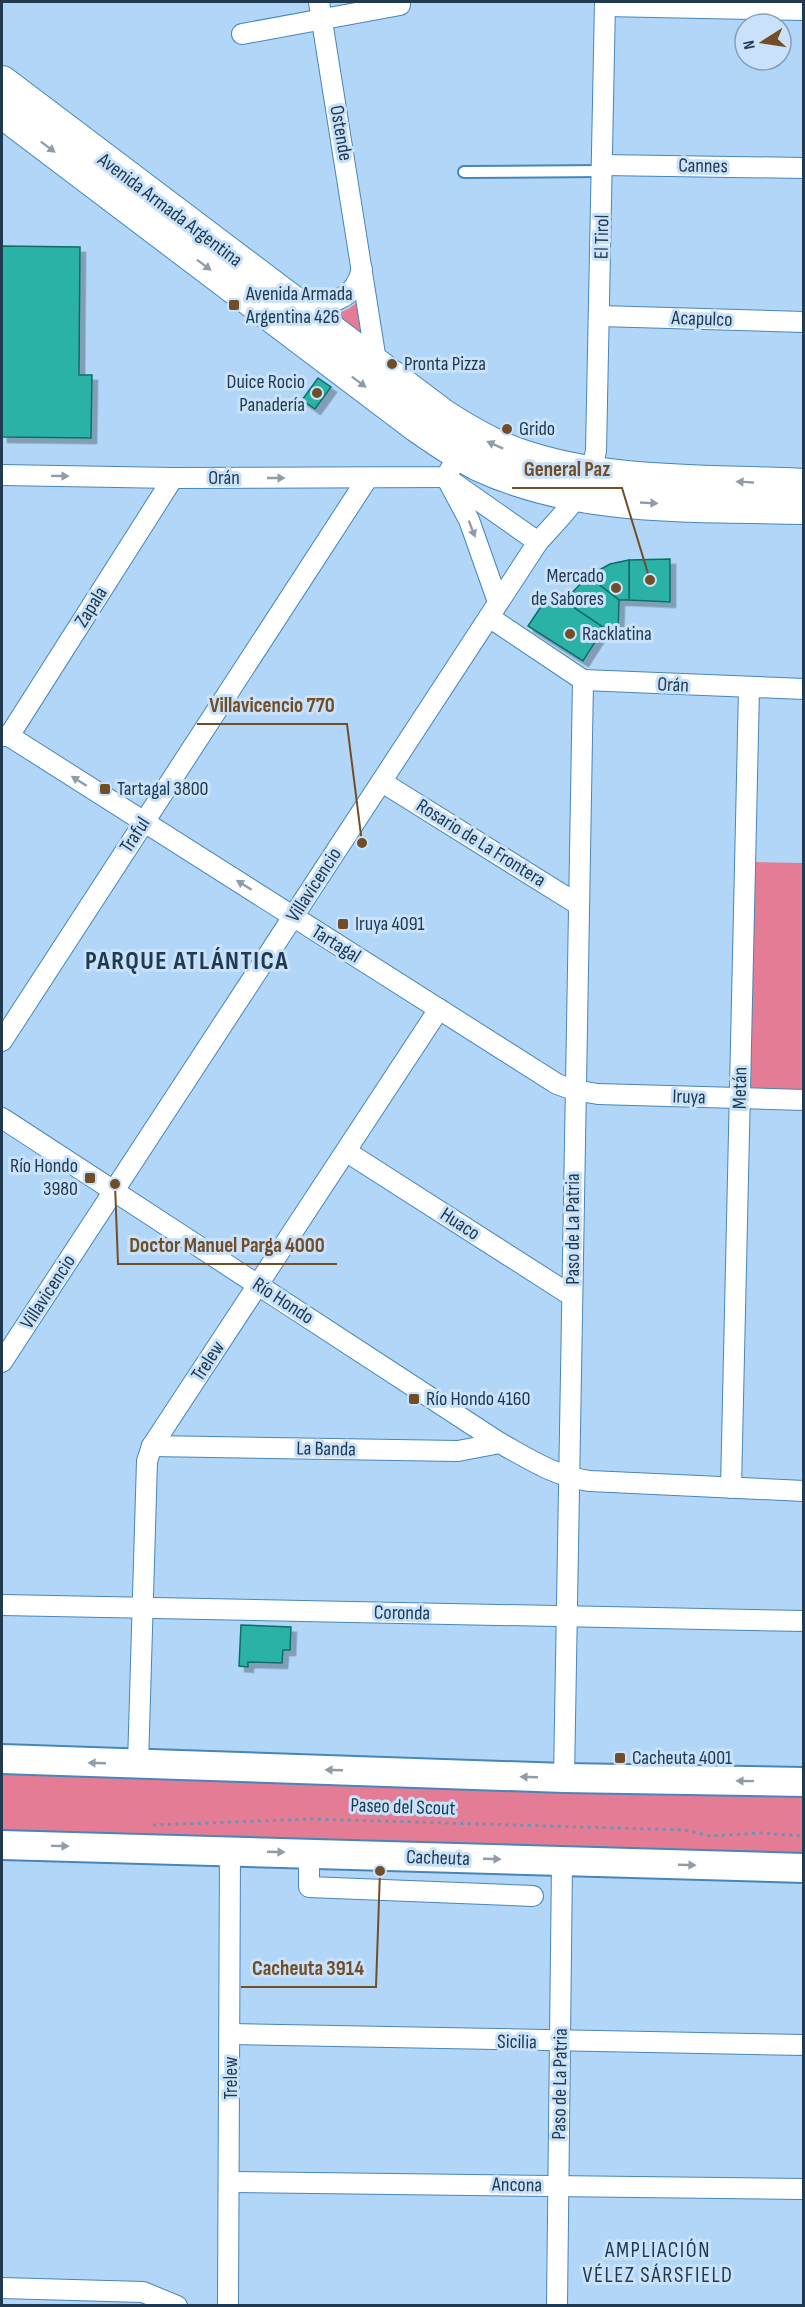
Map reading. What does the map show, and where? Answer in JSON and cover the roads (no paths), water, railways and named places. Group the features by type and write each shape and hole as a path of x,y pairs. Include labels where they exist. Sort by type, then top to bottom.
{"main road":[{"name":"Avenida Armada Argentina","path":"2,82 377,367 444,416 492,443 534,459 585,484 625,476 804,485"},
{"name":"Avenida Armada Argentina","path":"2,111 417,426 453,466 585,484 650,503 804,508"}],"street":[{"path":"605,4 804,10"},
{"name":"El Tirol","path":"585,484 596,451 605,4"},
{"path":"242,34 320,10 400,5"},
{"name":"Ostende","path":"320,10 363,264 377,367"},
{"name":"Cannes","path":"603,168 804,168"},
{"path":"296,306 331,301 352,292 358,284 363,264"},
{"name":"Acapulco","path":"600,316 804,322"},
{"path":"453,466 537,542"},
{"path":"453,466 494,610 583,680"},
{"name":"Orán","path":"2,475 368,479 453,466"},
{"name":"Zapala","path":"5,736 173,478"},
{"name":"Traful","path":"2,1041 368,479"},
{"name":"Villavicencio","path":"2,1362 537,542 585,484"},
{"name":"Orán","path":"583,680 749,689 804,689"},
{"name":"Paso de La Patria","path":"564,1778 574,1090 583,680"},
{"name":"Metán","path":"731,1488 749,689"},
{"name":"Tartagal","path":"5,736 557,1084 574,1090"},
{"name":"Rosario de La Frontera","path":"382,782 579,904"},
{"name":"Trelew","path":"138,1764 147,1461 152,1446 439,1009"},
{"name":"Iruya","path":"574,1090 598,1094 804,1100"},
{"name":"Río Hondo","path":"2,1118 500,1443 569,1478"},
{"name":"Huaco","path":"347,1152 572,1296"},
{"name":"La Banda","path":"152,1446 458,1451 500,1443"},
{"path":"569,1478 804,1491"},
{"name":"Coronda","path":"2,1605 804,1621"},
{"path":"2,1759 564,1778 804,1782"},
{"name":"Cacheuta","path":"2,1845 804,1868"},
{"name":"Trelew","path":"228,2306 231,2034 230,1850"},
{"path":"309,1853 309,1887 533,1896"},
{"name":"Paso de La Patria","path":"557,2306 562,1862"},
{"name":"Sicilia","path":"231,2034 560,2043 804,2045"},
{"name":"Ancona","path":"230,2182 804,2189"},
{"path":"6,2288 143,2292 177,2306"}],"lane":[{"path":"464,172 603,168"}],"place":[{"name":"Avenida Armada Argentina 426","path":"234,305"},
{"name":"Pronta Pizza","path":"392,364"},
{"name":"Duice Rocio Panadería","path":"317,393"},
{"name":"Grido","path":"507,429"},
{"name":"General Paz","path":"650,580"},
{"name":"Mercado de Sabores","path":"616,588"},
{"name":"Racklatina","path":"570,634"},
{"name":"Tartagal 3800","path":"105,789"},
{"name":"Villavicencio 770","path":"362,843"},
{"name":"Iruya 4091","path":"343,924"},
{"name":"Río Hondo 3980","path":"90,1178"},
{"name":"Doctor Manuel Parga 4000","path":"115,1184"},
{"name":"Río Hondo 4160","path":"414,1399"},
{"name":"Cacheuta 4001","path":"620,1758"},
{"name":"Cacheuta 3914","path":"380,1871"}],"district":[{"name":"PARQUE ATLÁNTICA","path":"187,961"},
{"name":"AMPLIACIÓN VÉLEZ SÁRSFIELD","path":"658,2262"}]}
